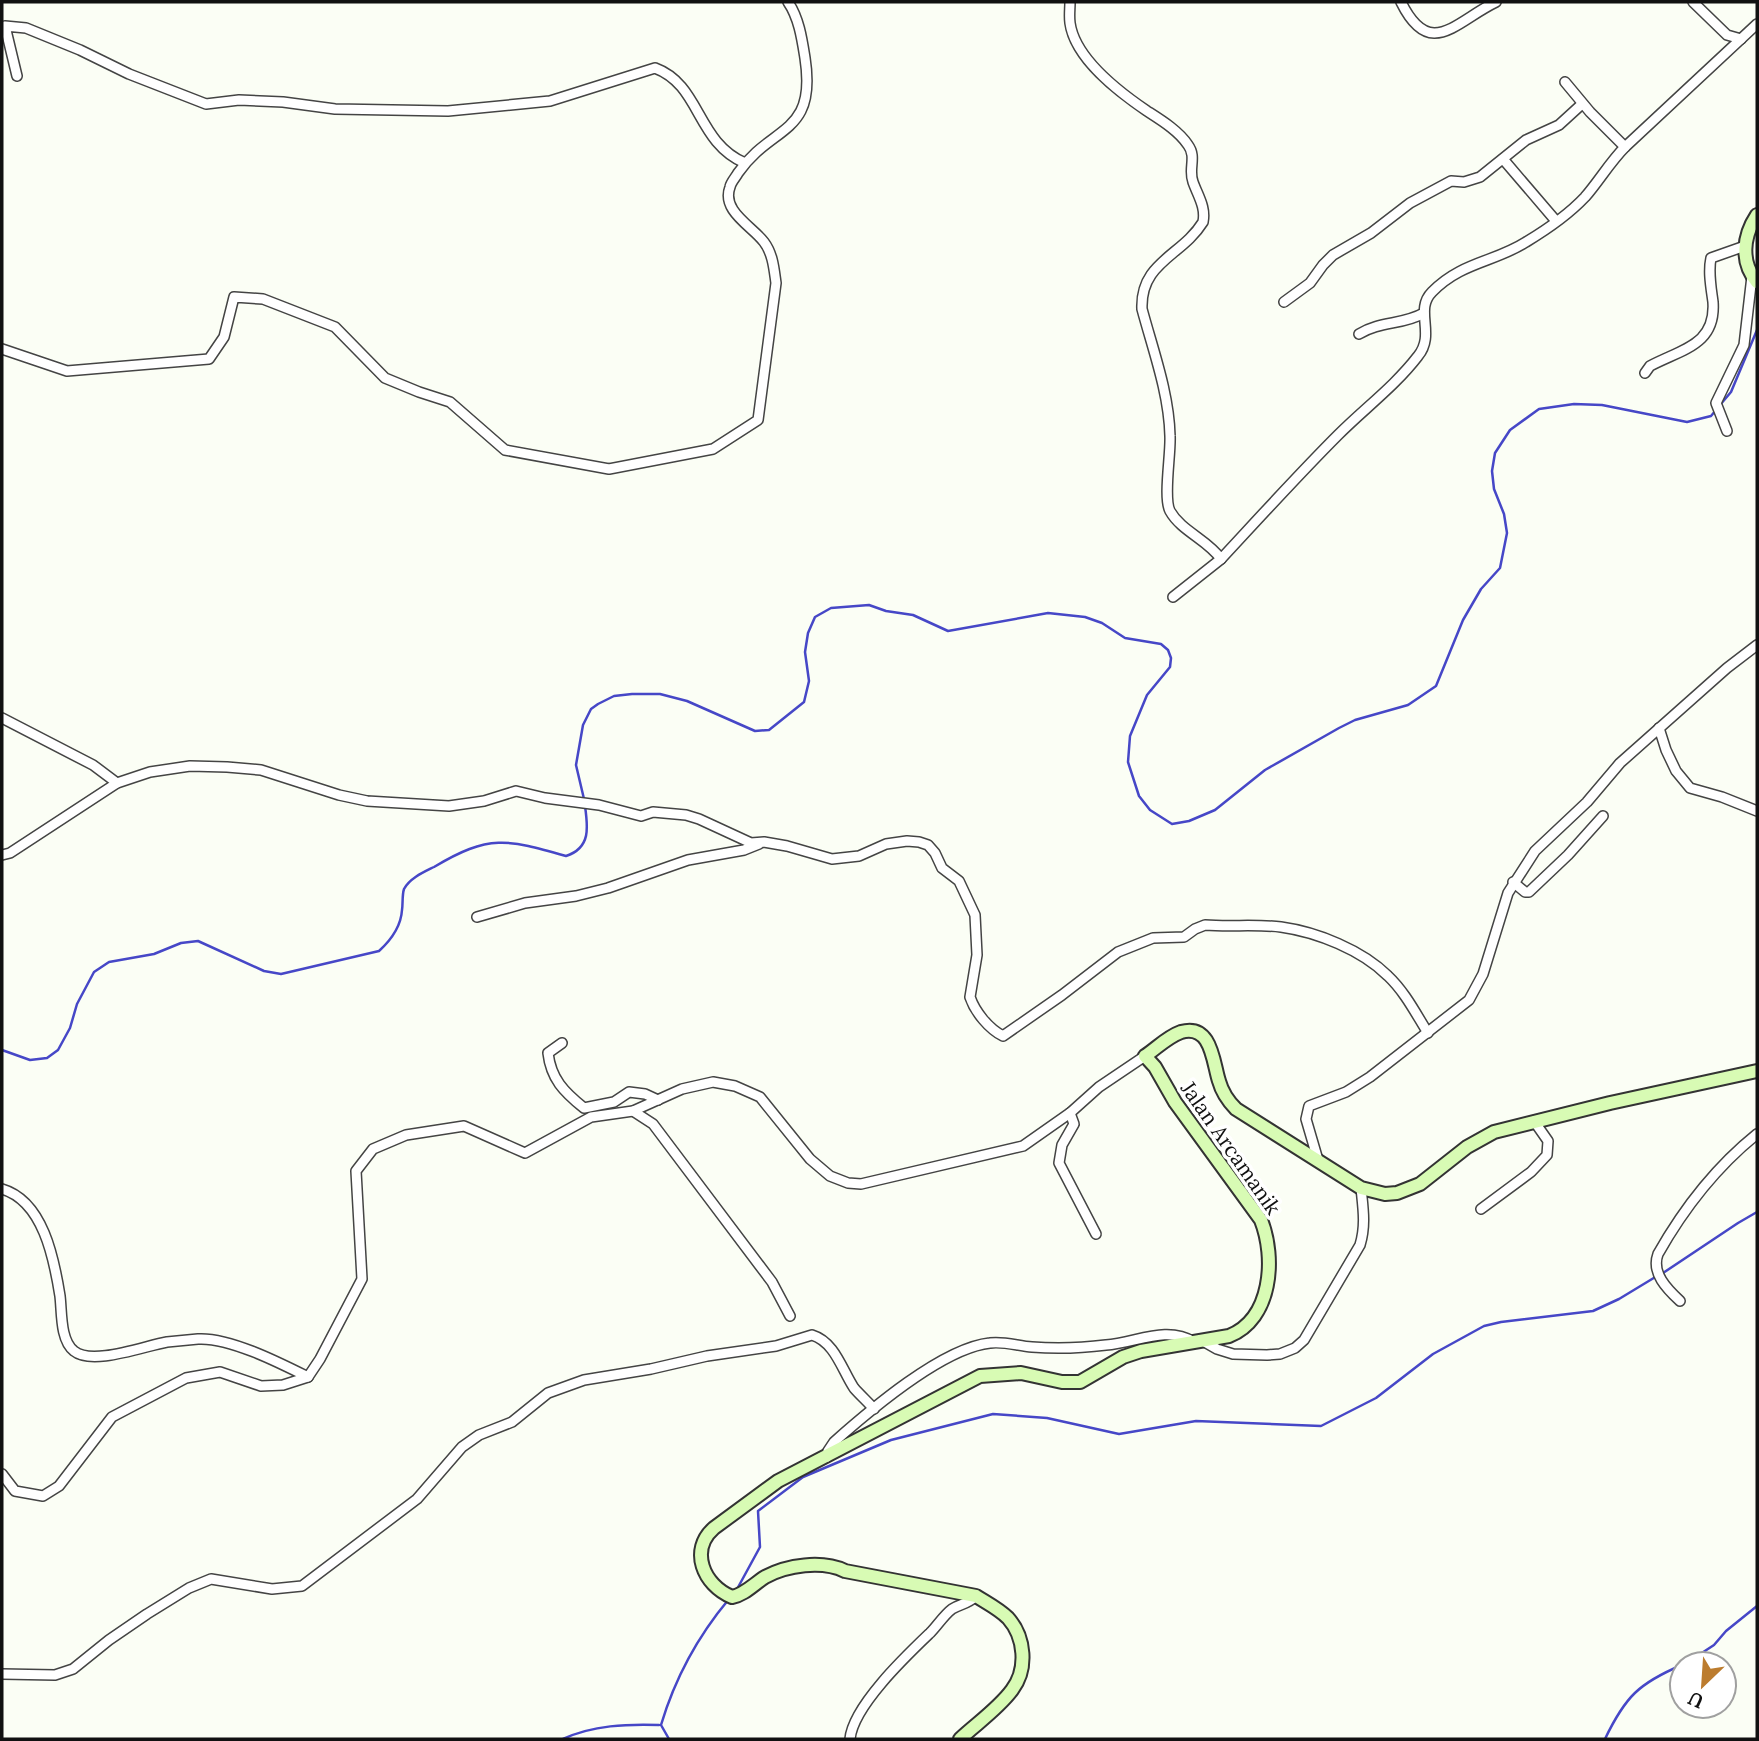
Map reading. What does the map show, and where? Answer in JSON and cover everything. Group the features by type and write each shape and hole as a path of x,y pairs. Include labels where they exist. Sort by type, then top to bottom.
{"street":[{"path":"2,349 67,372 209,359 224,337 234,297 263,299 335,327 385,378 450,402 505,450 610,469 713,449 758,420 776,283 774,264 765,243 733,210 728,201 730,186 745,163 792,125 805,105 808,75 793,9 788,2"},
{"path":"1070,2 1070,25 1077,43 1089,60 1122,94 1180,136 1192,153 1192,179 1202,202 1203,222 1152,272 1145,284 1142,309 1166,395 1171,461 1166,498 1170,510 1178,520 1216,551 1221,559"},
{"path":"1401,2 1416,27 1426,33 1438,33 1449,30 1496,2"},
{"path":"1693,2 1727,35 1741,39"},
{"path":"2,14 17,76"},
{"path":"1173,597 1221,559 1299,475 1400,377 1420,354 1427,339 1424,313 1429,295 1475,263 1523,244 1556,221 1586,196 1611,161 1625,147 1757,23"},
{"path":"5,26 29,29 129,74 206,104 239,100 335,109 460,110 550,101 654,68 667,72 685,91 713,140 745,163"},
{"path":"1565,82 1582,104 1625,147"},
{"path":"1284,302 1310,283 1333,255 1371,233 1410,203 1451,181 1472,181 1526,141 1559,125 1582,104"},
{"path":"1503,159 1556,221"},
{"path":"1727,431 1716,403 1744,345 1755,279 1745,246 1750,226 1757,215"},
{"path":"1645,373 1656,363 1703,340 1712,322 1711,258 1745,246"},
{"path":"1359,334 1371,327 1406,321 1424,313"},
{"path":"1318,1160 1306,1119 1309,1106 1346,1092 1370,1077 1469,1000 1478,987 1514,882 1535,851 1587,802 1620,763 1727,668 1757,645"},
{"path":"2,718 93,765 117,783"},
{"path":"1659,728 1666,750 1690,788 1723,797 1757,811"},
{"path":"2,855 10,853 117,783 167,768 227,766 261,770 366,801 449,806 484,801 516,791 599,805 640,816 653,812 692,817 747,842 788,846 832,859 859,856 886,844 907,841 928,845 942,868 959,881 975,915 977,955 970,997 982,1018 1003,1036 1044,1009 1118,952 1153,938 1184,937 1199,926 1205,925 1290,929 1344,947 1363,957 1388,976 1428,1034"},
{"path":"1514,882 1525,892 1529,892 1568,855 1603,816"},
{"path":"477,917 525,903 608,888 688,860 744,850 764,842"},
{"name":"Jalan Arcamanik","path":"960,1739 1008,1694 1017,1682 1022,1667 1021,1649 1014,1626 1006,1616 976,1596 845,1571 834,1565 791,1568 766,1577 736,1597 717,1588 701,1560 700,1547 706,1536 759,1493 980,1376 1021,1373 1062,1382 1080,1382 1131,1354 1239,1332 1254,1319 1263,1299 1268,1271 1268,1242 1254,1208 1182,1112 1155,1067 1145,1056 1168,1038 1180,1033 1194,1032 1202,1036 1211,1046 1223,1092 1236,1109 1361,1188 1385,1194 1408,1190 1481,1138 1494,1132 1757,1071"},
{"path":"562,1043 548,1053 553,1075 566,1094 584,1108 614,1102 629,1092 645,1094 658,1100"},
{"path":"2,1474 15,1491 43,1496 59,1486 112,1417 186,1378 220,1372 261,1386 283,1385 308,1377 362,1279 356,1171 373,1149 405,1135 464,1126 525,1153 591,1117 633,1111 682,1089 713,1083 735,1086 760,1097 810,1159 831,1176 848,1183 862,1184 1023,1146 1145,1056"},
{"path":"633,1111 653,1124 772,1282 790,1316"},
{"path":"1070,1113 1074,1124 1062,1145 1059,1163 1096,1234"},
{"path":"1480,1209 1531,1172 1547,1155 1548,1141 1534,1121"},
{"path":"1680,1301 1661,1278 1656,1266 1658,1254 1710,1177 1757,1134"},
{"path":"827,1457 834,1442 928,1370 956,1355 990,1343 1052,1348 1106,1346 1173,1334 1224,1352 1250,1355 1280,1354 1300,1345 1360,1245 1364,1231 1361,1188"},
{"path":"2,1189 19,1198 37,1220 51,1252 63,1328 68,1345 76,1353 89,1357 103,1356 167,1342 209,1339 226,1342 308,1377"},
{"path":"2,1674 55,1675 73,1670 109,1640 147,1614 189,1588 211,1579 272,1589 302,1586 417,1499 462,1447 479,1435 512,1422 548,1393 584,1380 707,1356 776,1346 812,1335 822,1339 831,1349 855,1388 874,1409"},
{"path":"850,1739 852,1727 900,1660 952,1609 964,1605 976,1596"}],"waterway":[{"path":"1720,405 1731,392 1757,330"},
{"path":"584,799 576,765 583,725 591,709 598,704 614,696 660,694 687,701 755,731 769,730 804,702 809,681 805,652 808,633 815,617 831,608 869,605 913,615 948,631 1048,613 1085,617 1102,623 1125,638 1161,644 1168,650 1170,667 1147,695 1130,736 1128,762 1139,796 1150,810 1172,824 1189,821 1215,810 1265,770 1339,728 1355,720 1408,705 1436,686 1463,620 1481,589 1500,568 1507,533 1504,514 1494,489 1492,471 1495,453 1510,430 1539,409 1574,404 1602,405 1687,422 1711,416 1716,410"},
{"path":"2,1050 30,1060 47,1058 58,1050 94,972 109,962 154,954 181,943 198,941 264,971 281,974 379,951 397,927 404,889 413,879 453,856 484,845 513,843 566,856 580,848 584,842 587,829 585,806"},
{"path":"1663,1273 1757,1212"},
{"path":"736,1591 760,1547 758,1511 803,1477 891,1440 993,1414 1047,1418 1119,1434 1196,1421 1321,1426 1376,1398 1433,1354 1484,1326 1593,1311 1657,1276"},
{"path":"669,1739 661,1725 680,1674 707,1628 729,1599"},
{"path":"1706,1650 1757,1606"},
{"path":"1605,1739 1619,1712 1635,1693 1668,1672"},
{"path":"563,1739 610,1726 659,1725"}]}
